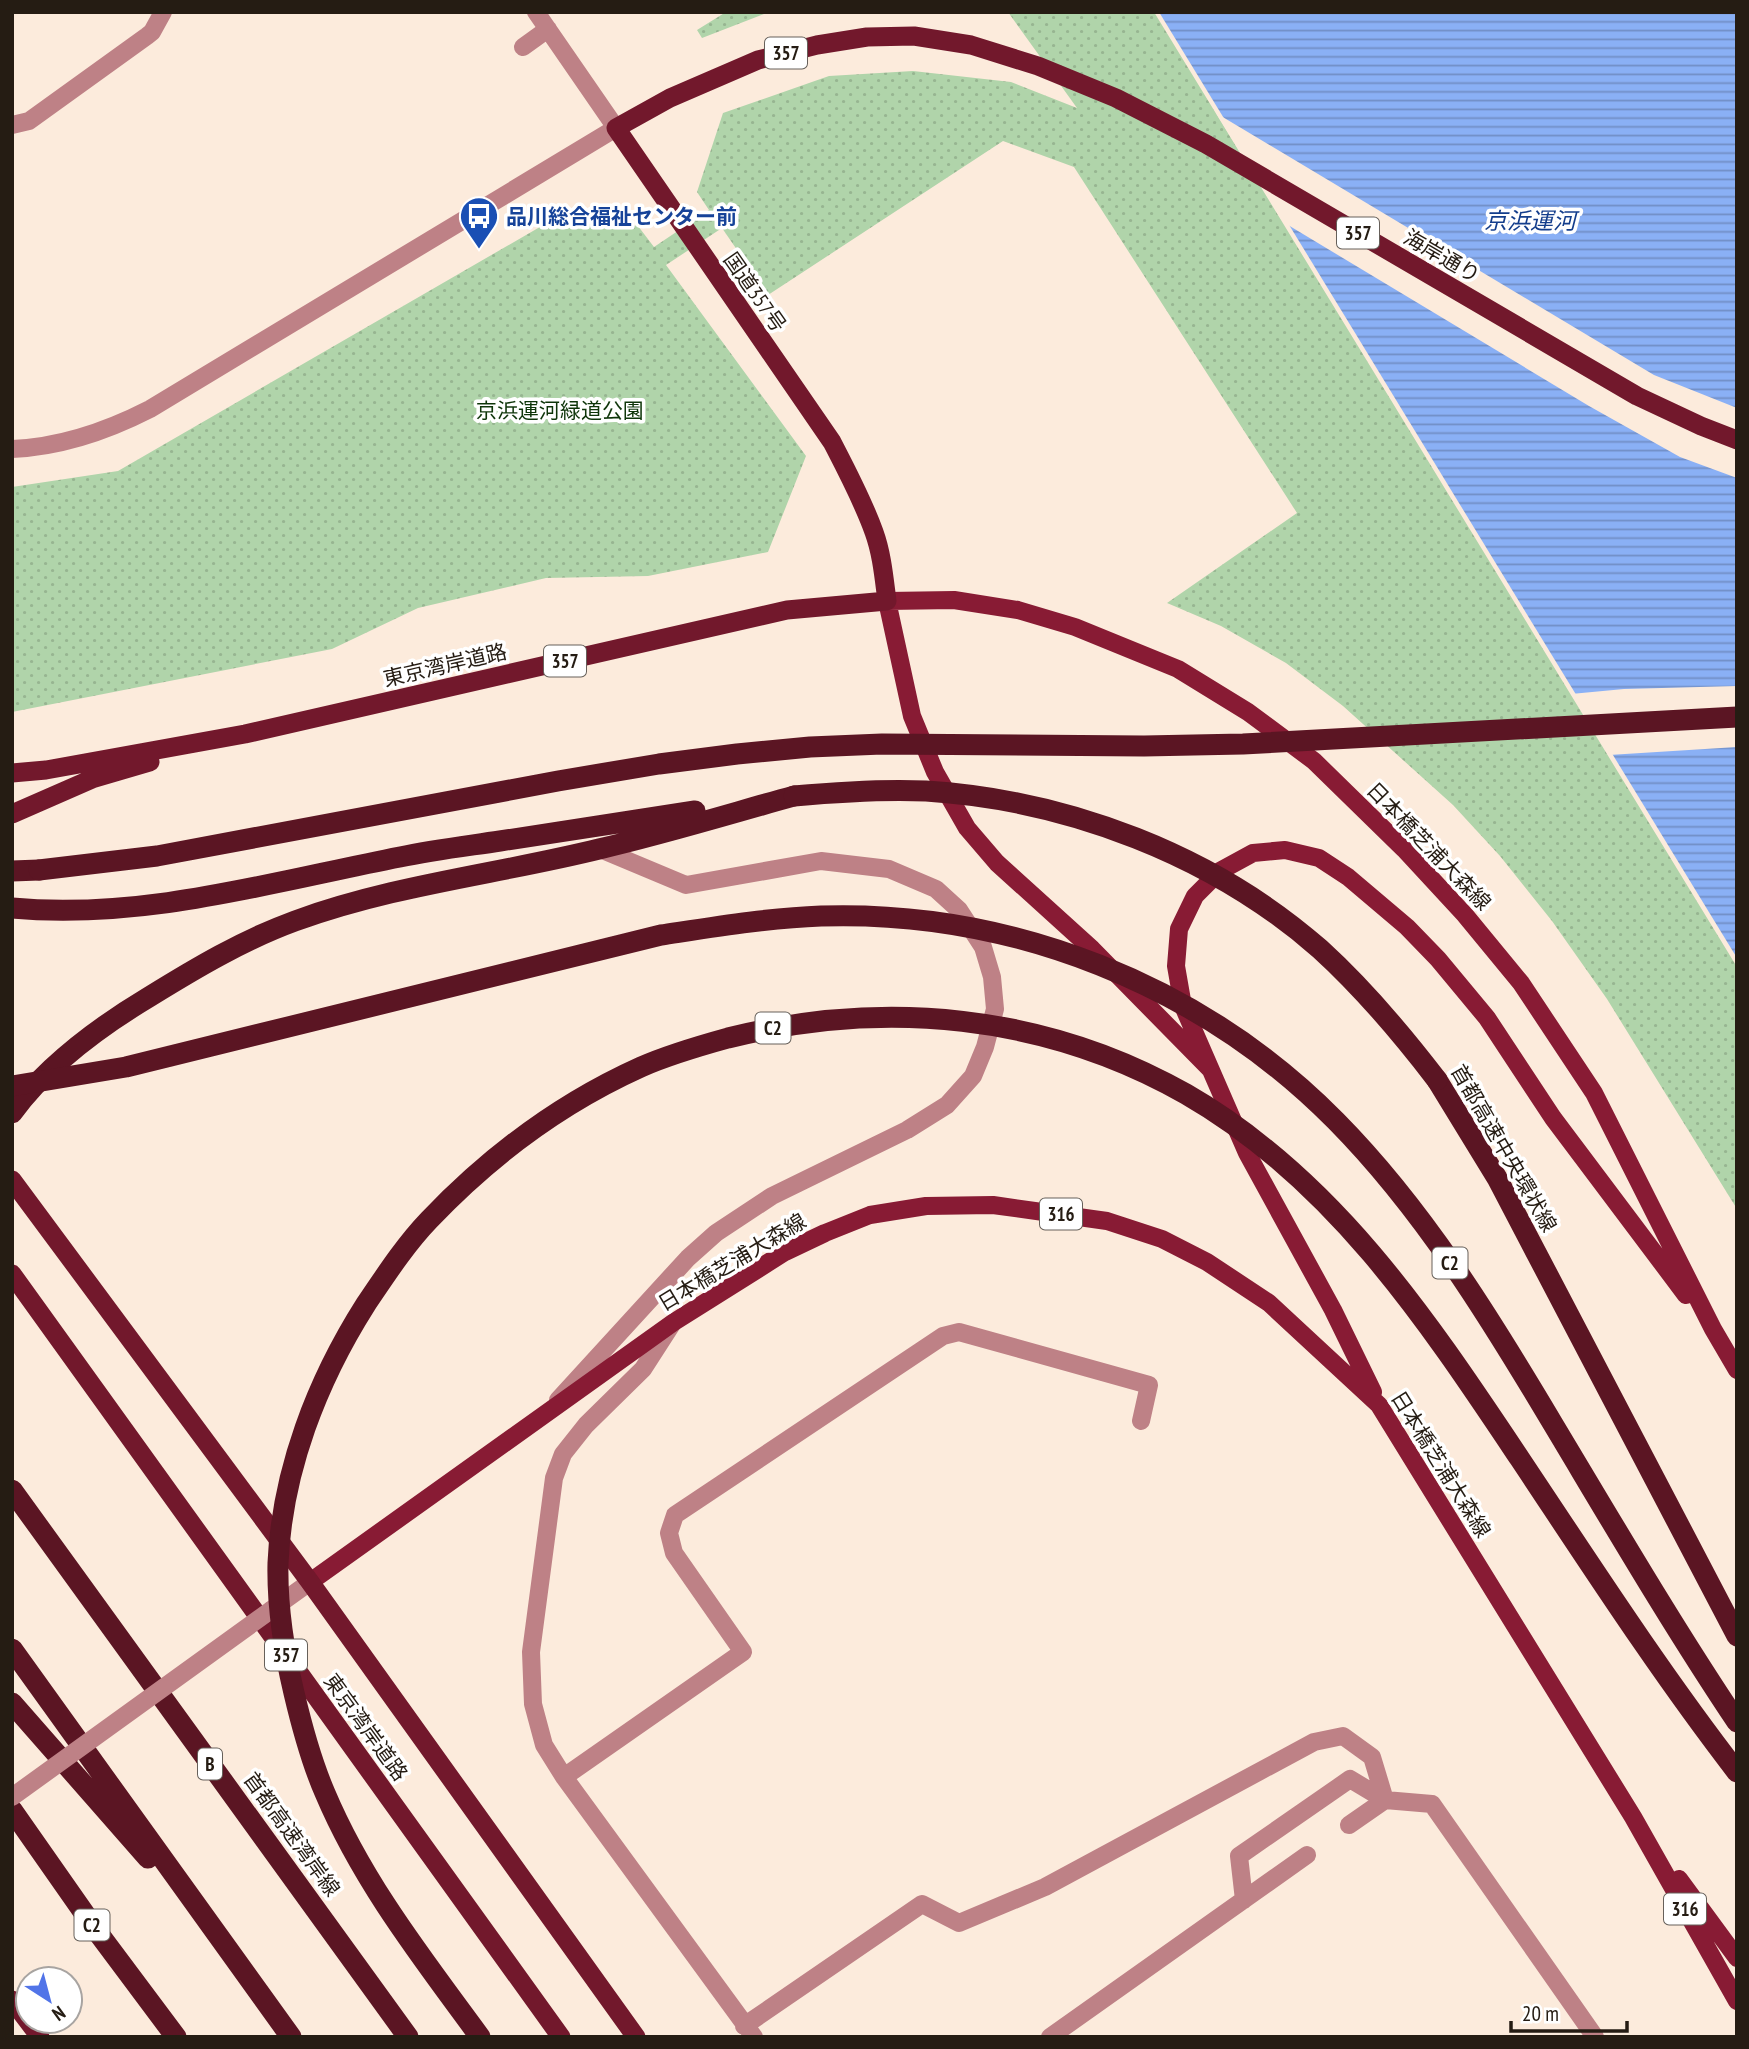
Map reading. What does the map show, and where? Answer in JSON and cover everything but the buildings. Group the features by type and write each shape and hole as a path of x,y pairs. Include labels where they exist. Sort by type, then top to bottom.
{"highway":[{"name":"海岸通り","path":"616,128 670,98 746,64 817,45 867,37 914,36 971,46 1038,66 1116,98 1206,144 1637,396 1737,440"},
{"name":"国道357号","path":"616,128 832,442 874,532 887,601"},
{"name":"東京湾岸道路","path":"12,773 47,770 245,734 787,610 887,601"},
{"path":"12,871 95,865 157,856 659,764 810,747 882,744 1243,744 1737,717"},
{"path":"12,814 93,779 245,734"},
{"name":"首都高速中央環状線","path":"794,796 861,791 926,792 988,798 1062,813 1167,850 1221,879 1318,948 1362,990 1402,1034 1437,1080 1497,1178 1737,1636"},
{"path":"12,1113 57,1064 128,1010 239,945 295,922 351,903 600,849 794,796"},
{"path":"12,908 38,911 99,910 157,905 402,856 794,796"},
{"name":"C2","path":"12,1086 126,1067 662,935 742,923 821,916 890,918 977,929 1029,941 1098,963 1164,994 1225,1031 1280,1071 1336,1121 1387,1178 1432,1236 1520,1369 1737,1723"},
{"name":"C2","path":"480,2037 411,1943 365,1873 323,1789 304,1732 281,1618 278,1563 285,1503 300,1441 322,1386 350,1330 383,1279 424,1225 474,1176 526,1135 570,1106 643,1066 702,1045 760,1030 823,1020 885,1016 943,1018 1005,1027 1065,1042 1127,1064 1186,1094 1241,1129 1292,1170 1340,1216 1422,1316 1659,1666 1737,1772"},
{"path":"12,1180 310,1582 636,2037"},
{"name":"東京湾岸道路","path":"12,1274 561,2037"},
{"name":"首都高速湾岸線","path":"12,1490 408,2037"},
{"path":"12,1649 291,2037"},
{"path":"12,1703 232,1955"},
{"name":"C2","path":"12,1810 96,1930 176,2037"},
{"path":"12,2000 40,2037"}],"main road":[{"name":"日本橋芝浦大森線","path":"887,601 954,600 1018,610 1075,627 1178,669 1248,712 1314,761 1404,849 1465,915 1521,983 1594,1093 1713,1329 1737,1370"},
{"path":"887,601 912,716 935,772 967,828 997,863 1092,949 1210,1069"},
{"path":"1379,1405 1333,1310 1247,1153 1183,1006 1176,966 1179,929 1195,896 1220,871 1253,853 1285,850 1319,858 1358,885 1407,927 1438,959 1487,1018 1553,1118 1713,1329"},
{"name":"日本橋芝浦大森線","path":"310,1582 674,1322 785,1252 870,1215 926,1206 992,1205 1107,1221 1162,1239 1207,1262 1269,1303 1379,1405 1633,1817 1737,2001"},
{"path":"1633,1817 1737,1958"}],"street":[{"path":"12,125 29,121 148,36 163,12"},
{"path":"12,449 90,435 150,409 616,128 536,12"},
{"path":"523,47 548,29"},
{"path":"547,1412 688,1258 716,1233 772,1196 906,1130 947,1105 973,1076 985,1047 995,1009 992,977 983,947 959,910 936,889 888,869 821,861 686,885 600,849"},
{"path":"674,1322 643,1369 586,1424 563,1454 554,1478 531,1652 533,1704 544,1745 564,1777 749,2031 922,1904 959,1923 1045,1887 1314,1742 1343,1736 1371,1757 1385,1800"},
{"path":"564,1777 743,1652 674,1553 669,1533 675,1515 943,1336 960,1332 1149,1385 1141,1421"},
{"path":"12,1797 310,1582"},
{"path":"1244,1900 1238,1856 1350,1779 1385,1800 1432,1804 1595,2037"},
{"path":"1349,1825 1385,1800"},
{"path":"1050,2037 1307,1855"}],"green space":[{"path":"726,12 769,12 702,38 697,30"},
{"name":"京浜運河緑道公園","path":"1008,12 1154,12 1737,967 1737,1209 1607,999 1552,921 1500,856 1453,805 1343,706 1286,663 1221,626 1167,603 1297,513 1074,167 1003,141 768,295 722,228 666,265 806,456 768,552 648,576 546,578 418,608 332,649 12,712 12,487 118,471 564,213 638,226 654,247 709,210 697,192 723,113 829,76 913,71 1011,82 1077,108"}],"water":[{"name":"京浜運河","path":"1159,12 1737,12 1737,958"}],"pier":[{"path":"1216,113 1654,375 1737,408 1737,478 1680,457 1589,406 1283,222"},
{"path":"1737,686 1737,747 1609,755 1571,694 1624,689"}],"place":[{"name":"品川総合福祉センター前","path":"479,250"}]}
